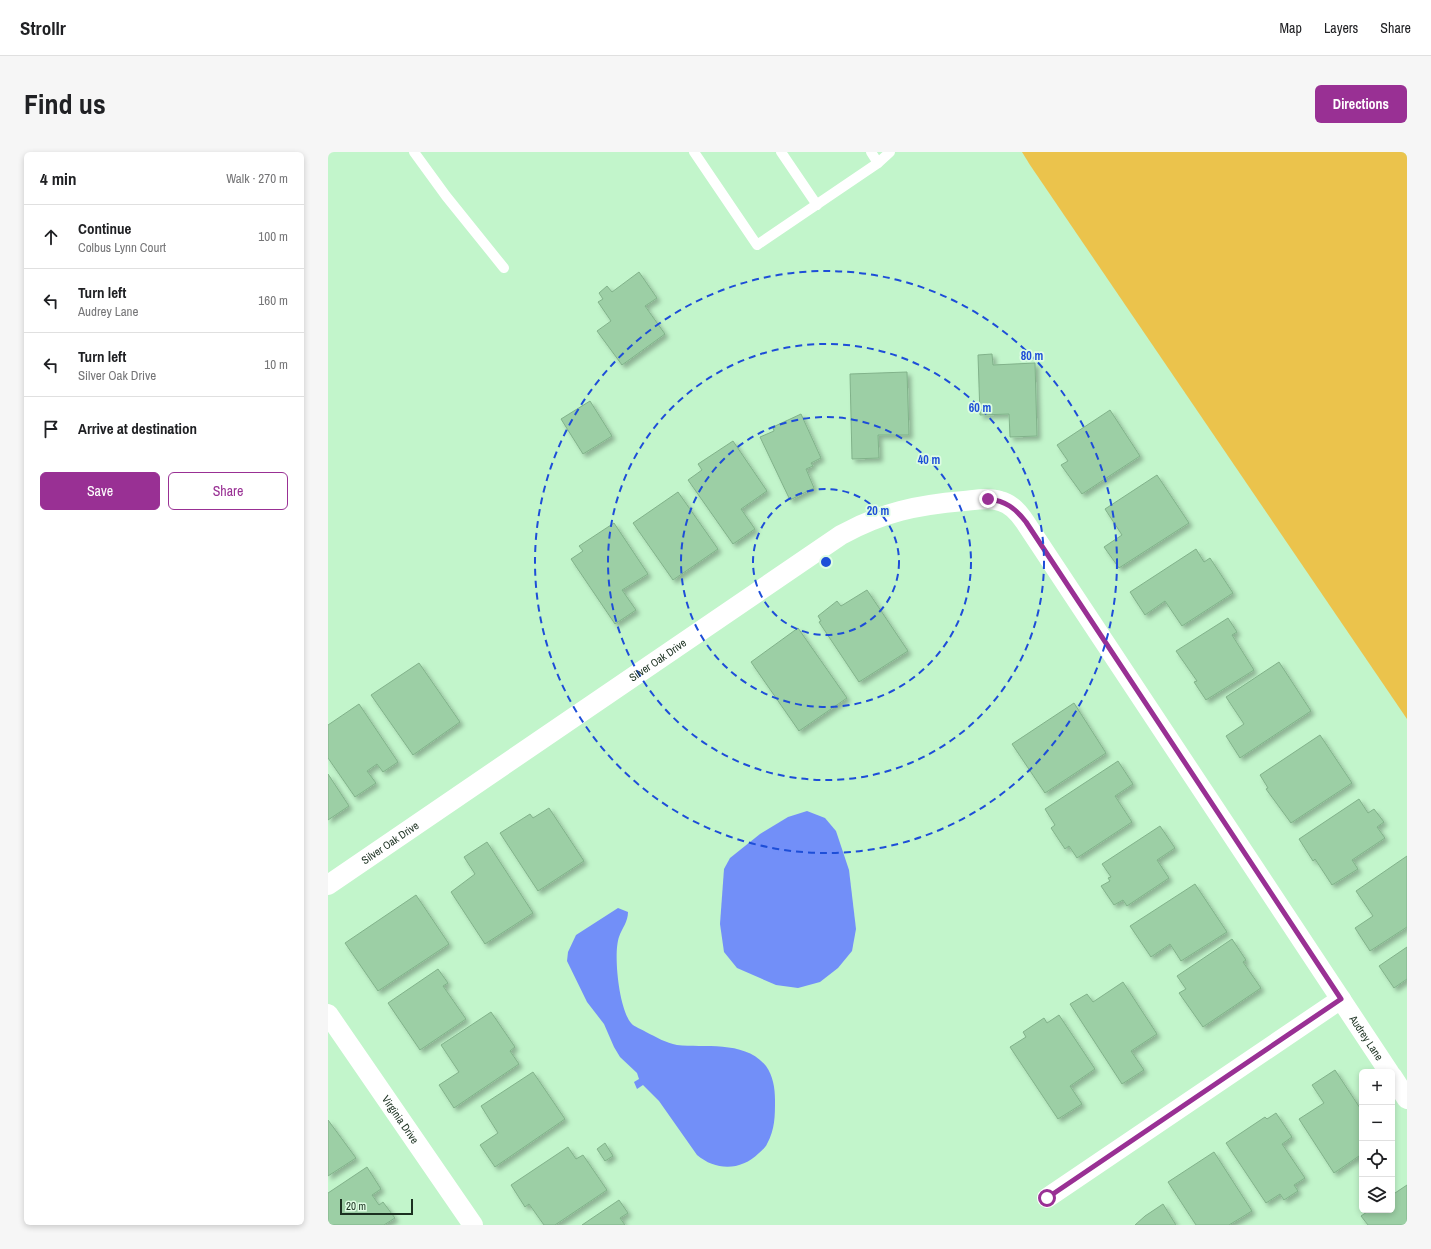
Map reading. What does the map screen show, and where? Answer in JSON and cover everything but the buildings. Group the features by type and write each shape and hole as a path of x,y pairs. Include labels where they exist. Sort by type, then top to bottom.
{"street":[{"name":"Silver Oak Drive","path":"328,885 841,535 861,524 903,509 928,504 988,499 1000,500 1011,505"},
{"name":"Audrey Lane","path":"1011,505 1026,522 1387,1069"},
{"path":"1047,1198 1341,999"},
{"name":"Virginia Drive","path":"328,1014 473,1225"},
{"path":"1395,1081 1407,1099"}],"lane":[{"path":"414,152 446,196 504,268"},
{"path":"694,152 757,246 878,163 890,152"},
{"path":"781,152 818,205"},
{"path":"871,152 878,163"}],"shaded area":[{"path":"1022,152 1407,152 1407,719 1030,165"}],"water":[{"path":"807,811 825,818 836,831 849,870 856,929 852,951 838,968 820,982 798,988 776,985 737,968 724,952 720,924 724,869 730,858 760,834 788,817"},
{"path":"618,908 628,912 626,922 617,945 617,968 623,1006 631,1023 657,1038 677,1045 724,1047 747,1052 766,1066 772,1078 775,1091 774,1122 770,1138 766,1146 752,1159 736,1166 728,1167 712,1164 697,1155 659,1101 643,1085 637,1089 634,1082 639,1079 637,1073 620,1057 604,1024 587,1002 567,961 568,952 576,935"}],"route":[{"path":"988,499 1000,500 1011,505 1026,522 1341,999 1047,1198"}]}
